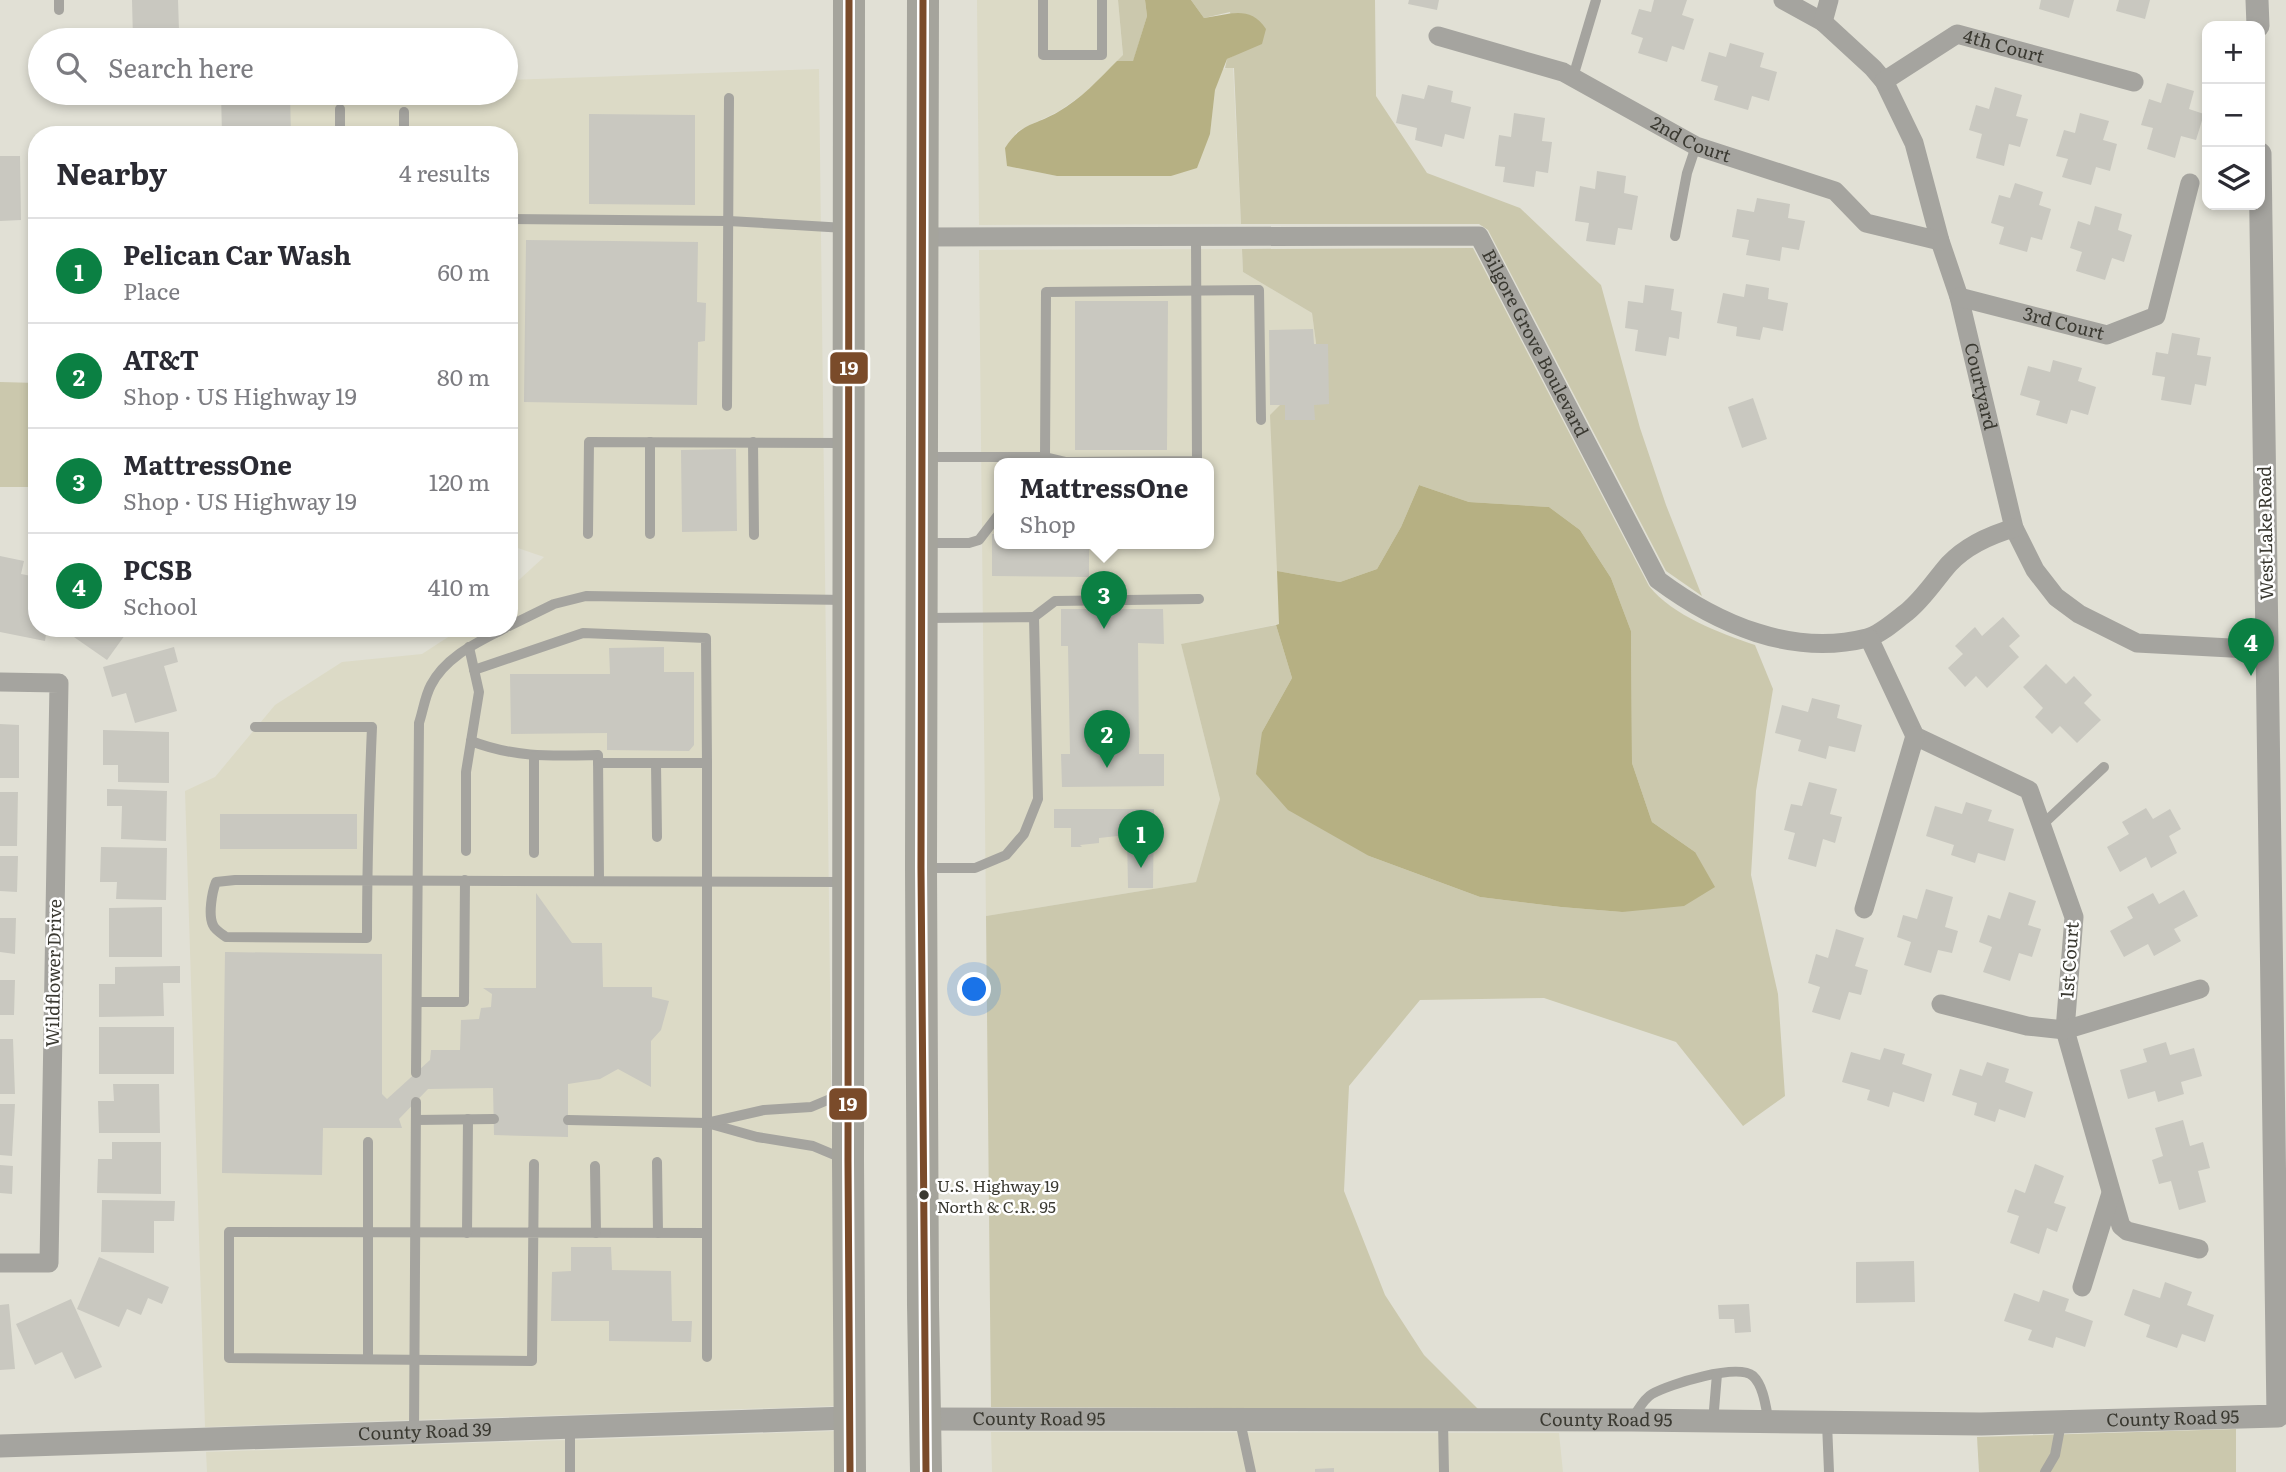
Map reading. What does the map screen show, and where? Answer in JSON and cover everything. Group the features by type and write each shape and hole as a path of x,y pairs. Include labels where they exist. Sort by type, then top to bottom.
{"highway":[{"path":"849,0 850,1472"},
{"path":"923,0 921,868 926,1472"}],"street":[{"name":"Courtyard","path":"1783,0 1823,22 1884,81 1914,143 1940,241 1959,297 2014,528 2035,570 2056,597 2079,614 2137,643 2268,650"},
{"path":"1823,22 1829,0"},
{"path":"2257,0 2258,21"},
{"name":"4th Court","path":"1884,81 1957,34 2134,82"},
{"name":"2nd Court","path":"1438,36 1563,72 1696,146 1835,191 1867,223 1940,241"},
{"name":"3rd Court","path":"1959,297 2107,335 2156,316 2190,183"},
{"name":"West Lake Road","path":"2261,210 2282,1416"},
{"name":"Bilgore Grove Boulevard","path":"923,237 1479,236 1658,580 1686,601 1718,619 1775,638 1801,643 1869,638"},
{"path":"1864,909 1915,737 1869,638 1908,611 1930,590 1950,563 1969,548 1990,536 2014,528"},
{"name":"Wildflower Drive","path":"0,682 59,683 49,1263 0,1263"},
{"name":"1st Court","path":"1915,737 2029,790 2074,917 2065,1030 2121,1226 2127,1231 2199,1249"},
{"path":"1941,1004 2027,1026 2065,1030 2200,989"},
{"path":"2082,1287 2111,1193"},
{"name":"County Road 95","path":"925,1419 1632,1420 1981,1424 2282,1416"},
{"name":"County Road 39","path":"0,1446 849,1418"}],"lane":[{"path":"1043,0 1042,55 1102,55 1102,0"},
{"path":"1573,77 1596,0"},
{"path":"727,406 729,98"},
{"path":"340,109 340,126"},
{"path":"404,112 404,126"},
{"path":"1675,236 1687,173 1696,146"},
{"path":"518,219 729,221 849,228"},
{"path":"1196,237 1197,458"},
{"path":"1045,457 1046,292 1259,290 1261,420"},
{"path":"588,534 589,442 848,443"},
{"path":"650,442 650,534"},
{"path":"753,442 754,536"},
{"path":"922,457 1049,458"},
{"path":"922,542 970,543 979,540 994,520"},
{"path":"518,622 554,604 586,596 850,600"},
{"path":"922,618 1034,617 1055,601 1199,599"},
{"path":"921,868 975,868 1006,855 1024,834 1038,799 1034,617"},
{"path":"474,670 583,634 706,638 709,881 707,1357"},
{"path":"416,1073 419,723 430,686 448,662 488,637"},
{"path":"466,850 466,772 479,692 469,647"},
{"path":"255,727 372,727 367,880 367,938 226,937 215,929 211,922 213,888 216,883 235,880 367,880 418,880 465,880 599,880 848,882"},
{"path":"471,741 496,751 534,756 598,755 599,880"},
{"path":"534,756 534,853"},
{"path":"598,764 707,763"},
{"path":"656,764 657,837"},
{"path":"2042,825 2104,767"},
{"path":"417,1002 464,1002 465,880"},
{"path":"568,1120 707,1123 764,1110 811,1107 848,1091"},
{"path":"414,1433 415,1102"},
{"path":"467,1233 468,1119"},
{"path":"416,1120 494,1119"},
{"path":"707,1123 757,1137 813,1146 848,1161"},
{"path":"368,1142 368,1359"},
{"path":"657,1162 657,1233"},
{"path":"534,1164 532,1233 532,1361 229,1358 229,1232 367,1233 532,1233 596,1233 657,1233 707,1233"},
{"path":"595,1166 596,1233"},
{"path":"1632,1420 1650,1394 1682,1382 1741,1371 1756,1379 1769,1423"},
{"path":"1713,1422 1717,1374"},
{"path":"1240,1420 1251,1472"},
{"path":"1443,1421 1444,1472"},
{"path":"2045,1472 2055,1455 2061,1422"},
{"path":"1827,1423 1829,1472"},
{"path":"570,1427 570,1472"}],"shaded area":[{"path":"977,0 1118,0 1123,56 1085,93 1059,111 1016,132 1008,166 1057,176 1171,176 1210,134 1215,90 1222,69 1233,67 1241,224 979,225"},
{"path":"1118,0 1145,0 1147,16 1133,62 1117,61 1123,55"},
{"path":"1145,0 1191,0 1204,18 1246,14 1260,21 1266,29 1262,44 1227,59 1215,90 1210,134 1197,168 1171,176 1057,176 1007,166 1005,148 1017,133 1074,101 1117,61 1133,61 1147,16"},
{"path":"1191,0 1375,0 1376,96 1427,173 1520,208 1601,285 1640,428 1666,505 1702,596 1666,571 1488,230 1479,224 1241,224 1234,68 1225,68 1227,59 1239,53 1230,12 1204,18"},
{"path":"819,69 835,1406 205,1427 185,791 215,777 275,705 342,662 422,654 448,637 518,637 518,581 544,557 518,548 518,126 234,126 235,105 518,105 518,80"},
{"path":"1473,248 1649,586 1684,615 1755,645 1773,689 1756,791 1751,875 1778,994 1785,1096 1743,1126 1676,1042 1544,998 1420,1000 1349,1086 1344,1191 1385,1295 1424,1355 1478,1409 991,1407 986,916 1196,882 1220,799 1181,644 1276,625 1292,678 1262,732 1369,856 1480,897 1622,912 1695,852 1652,822 1632,763 1631,631 1611,578 1580,530 1549,507 1469,502 1419,485 1401,527 1377,569 1340,582 1277,571 1270,415 1319,366 1312,313 1243,272 1242,249"},
{"path":"1242,249 1243,272 1312,313 1319,367 1279,624 1181,644 1220,799 1196,882 986,916 979,250"},
{"path":"0,382 28,383 28,487 0,487"},
{"path":"1419,485 1469,502 1549,507 1580,530 1611,578 1631,631 1632,763 1652,822 1695,852 1715,887 1684,906 1622,912 1480,897 1369,856 1288,810 1256,774 1262,732 1292,678 1276,625 1279,624 1277,571 1340,582 1377,569 1401,527"},
{"path":"2236,1429 2236,1472 1979,1472 1977,1437"},
{"path":"836,1431 836,1472 207,1472 206,1452"},
{"path":"991,1432 1559,1433 1563,1472 992,1472"}],"building":[{"path":"132,0 178,0 179,28 133,28"},
{"path":"1409,0 1439,0 1437,10 1408,4"},
{"path":"1654,0 1687,0 1682,15 1694,19 1684,50 1672,46 1667,62 1638,53 1643,38 1631,34 1639,9 1651,12"},
{"path":"2041,0 2074,0 2069,18 2039,9"},
{"path":"2119,0 2150,0 2145,19 2116,11"},
{"path":"1730,43 1764,53 1760,67 1777,72 1769,101 1752,96 1748,110 1714,100 1718,86 1701,81 1709,52 1726,57"},
{"path":"2167,83 2194,91 2189,109 2202,113 2196,140 2181,136 2175,158 2147,149 2153,128 2141,125 2149,99 2161,103"},
{"path":"1428,85 1453,91 1451,102 1471,107 1464,139 1445,134 1442,147 1415,140 1417,128 1396,123 1402,94 1424,99"},
{"path":"1995,87 2022,95 2016,116 2028,119 2020,147 2009,144 2004,166 1976,158 1982,134 1969,130 1976,105 1989,109"},
{"path":"221,105 290,105 291,126 222,126"},
{"path":"1514,113 1545,118 1542,141 1552,142 1548,173 1536,171 1534,187 1503,182 1505,167 1495,166 1499,135 1511,137"},
{"path":"2080,113 2109,121 2103,140 2117,144 2110,171 2096,167 2091,185 2062,177 2068,159 2056,156 2064,130 2075,133"},
{"path":"589,114 695,115 695,205 589,204"},
{"path":"0,156 20,156 21,220 0,221"},
{"path":"1597,171 1626,176 1624,193 1638,196 1632,230 1618,228 1615,245 1586,241 1589,223 1575,221 1580,186 1595,189"},
{"path":"2015,183 2043,192 2039,205 2051,209 2042,240 2031,237 2027,252 1999,244 2004,227 1991,223 1999,195 2010,198"},
{"path":"1757,198 1790,204 1788,218 1805,221 1799,250 1782,247 1780,261 1746,255 1749,240 1732,237 1737,209 1754,212"},
{"path":"2095,206 2122,214 2118,230 2132,235 2124,262 2112,258 2105,280 2076,271 2082,252 2070,248 2078,221 2090,225"},
{"path":"526,240 698,242 697,302 706,303 705,341 698,342 697,405 524,402"},
{"path":"1746,284 1769,288 1768,299 1788,303 1783,331 1763,327 1760,340 1736,336 1737,327 1717,323 1723,293 1744,297"},
{"path":"1645,285 1674,289 1671,310 1682,312 1679,339 1669,337 1666,356 1635,351 1638,330 1625,328 1628,301 1643,303"},
{"path":"1075,301 1168,301 1167,450 1075,450"},
{"path":"1313,329 1314,344 1328,344 1329,404 1314,405 1315,420 1285,420 1285,405 1270,405 1269,330"},
{"path":"2172,333 2200,338 2197,355 2211,357 2206,386 2195,384 2191,405 2161,400 2165,377 2152,375 2156,352 2168,354"},
{"path":"2053,360 2082,368 2078,381 2096,387 2088,415 2071,410 2067,424 2036,415 2040,401 2020,395 2028,366 2050,372"},
{"path":"1753,398 1767,439 1742,448 1728,407"},
{"path":"736,449 737,531 682,532 681,450"},
{"path":"992,534 994,549 1089,549 1089,577 992,576"},
{"path":"0,556 24,561 21,574 28,575 28,637 46,637 45,641 0,632"},
{"path":"1061,609 1163,609 1164,644 1138,643 1139,754 1164,754 1164,786 1062,787 1061,754 1070,754 1068,646 1061,646"},
{"path":"2003,617 2020,636 2009,646 2019,657 1987,688 1976,676 1965,687 1948,668 1963,654 1955,646 1975,627 1982,636"},
{"path":"74,637 124,637 107,660"},
{"path":"174,647 178,662 164,666 177,711 135,723 126,693 112,697 103,667"},
{"path":"664,647 664,672 694,672 694,745 689,751 607,750 607,733 511,734 510,674 610,674 609,648"},
{"path":"2046,664 2066,684 2074,676 2092,695 2084,703 2101,720 2077,743 2060,726 2052,734 2035,717 2043,708 2023,687"},
{"path":"1812,698 1840,705 1837,718 1862,725 1855,752 1829,746 1826,759 1798,751 1801,740 1775,733 1782,705 1808,712"},
{"path":"0,724 19,725 19,778 0,778"},
{"path":"103,730 169,732 169,783 118,782 118,765 103,765"},
{"path":"1809,782 1837,789 1830,814 1842,817 1835,843 1823,839 1816,867 1788,859 1795,833 1784,830 1791,804 1802,806"},
{"path":"107,789 167,791 166,841 121,839 122,806 107,806"},
{"path":"0,792 18,792 17,846 0,846"},
{"path":"1966,802 1992,810 1988,821 2014,829 2005,861 1978,853 1975,863 1951,855 1954,845 1926,836 1935,806 1962,814"},
{"path":"2146,808 2153,819 2170,809 2181,829 2169,836 2177,853 2151,868 2146,857 2120,872 2107,847 2129,834 2122,822"},
{"path":"1054,809 1154,809 1153,888 1128,888 1127,835 1099,838 1099,843 1071,847 1071,828 1054,828"},
{"path":"220,814 357,814 357,849 220,849"},
{"path":"101,847 167,848 166,900 116,899 117,882 100,882"},
{"path":"0,856 18,856 17,892 0,891"},
{"path":"1926,889 1953,897 1945,927 1958,931 1952,953 1938,950 1931,973 1904,965 1911,942 1897,937 1903,915 1917,919"},
{"path":"2184,890 2198,916 2174,929 2181,941 2154,956 2148,944 2124,957 2110,931 2133,918 2127,907 2153,893 2159,904"},
{"path":"2009,892 2036,901 2028,925 2041,929 2032,957 2019,953 2010,981 1983,972 1992,947 1979,942 1988,915 2000,919"},
{"path":"536,893 572,943 602,943 603,987 652,987 652,997 669,1001 661,1030 651,1041 651,1087 618,1069 600,1079 568,1084 568,1137 494,1135 493,1088 428,1089 399,1119 402,1128 323,1128 322,1175 222,1173 225,952 382,954 382,1094 387,1099 430,1060 431,1050 460,1050 461,1020 479,1019 481,1008 491,1007 492,994 483,988 536,988"},
{"path":"162,907 162,957 109,957 109,908"},
{"path":"0,918 16,918 15,954 0,952"},
{"path":"1836,929 1864,938 1855,966 1868,970 1861,995 1849,992 1840,1020 1812,1012 1820,987 1808,983 1816,954 1828,958"},
{"path":"180,966 180,983 163,983 164,1016 99,1017 99,984 115,984 115,967"},
{"path":"0,980 15,980 14,1015 0,1015"},
{"path":"99,1027 174,1027 174,1074 99,1074"},
{"path":"0,1039 13,1039 15,1094 0,1094"},
{"path":"2166,1042 2170,1055 2194,1048 2202,1076 2181,1082 2184,1094 2158,1102 2155,1091 2128,1099 2120,1070 2147,1062 2143,1049"},
{"path":"1884,1048 1905,1054 1902,1064 1932,1074 1924,1102 1893,1092 1889,1107 1867,1100 1870,1090 1842,1082 1851,1052 1880,1060"},
{"path":"1987,1062 2009,1069 2005,1082 2033,1092 2025,1118 1999,1109 1995,1122 1974,1115 1977,1103 1952,1095 1960,1069 1982,1076"},
{"path":"113,1084 159,1084 160,1133 99,1133 98,1101 114,1101"},
{"path":"0,1104 15,1104 12,1156 0,1155"},
{"path":"2183,1120 2190,1146 2203,1142 2210,1168 2198,1171 2206,1202 2179,1210 2171,1181 2159,1184 2152,1160 2163,1156 2155,1128"},
{"path":"112,1142 161,1142 161,1194 97,1193 98,1159 112,1159"},
{"path":"2035,1164 2064,1176 2054,1203 2066,1207 2057,1232 2047,1228 2039,1254 2010,1243 2019,1216 2007,1212 2015,1189 2025,1193"},
{"path":"0,1165 13,1166 12,1194 0,1193"},
{"path":"102,1200 175,1201 174,1221 154,1221 154,1253 101,1252"},
{"path":"571,1247 611,1247 612,1270 671,1271 672,1321 692,1321 691,1342 609,1341 609,1321 551,1321 552,1272 571,1271"},
{"path":"99,1257 169,1287 162,1304 148,1298 141,1315 127,1309 119,1327 77,1309"},
{"path":"1914,1261 1915,1302 1856,1303 1856,1262"},
{"path":"2165,1282 2192,1292 2187,1305 2214,1315 2205,1342 2182,1334 2177,1348 2146,1337 2150,1325 2124,1315 2133,1289 2160,1298"},
{"path":"2043,1290 2069,1299 2065,1311 2093,1321 2085,1347 2056,1337 2053,1348 2028,1340 2032,1330 2004,1321 2014,1293 2039,1302"},
{"path":"71,1299 102,1367 75,1379 62,1352 35,1365 16,1324"},
{"path":"9,1304 15,1369 0,1370 0,1305"},
{"path":"1749,1304 1751,1332 1735,1333 1734,1319 1719,1319 1718,1305"},
{"path":"1334,1468 1334,1472 1315,1472 1315,1469"}],"transit line":[{"name":"19","path":"849,0 850,1472"},
{"name":"19","path":"923,0 921,868 926,1472"}],"place":[{"name":"MattressOne","path":"1104,629"},
{"name":"PCSB","path":"2251,676"},
{"name":"AT&T","path":"1107,768"},
{"name":"Pelican Car Wash","path":"1141,868"},
{"name":"U.S. Highway 19 North & C.R. 95","path":"924,1195"}]}
